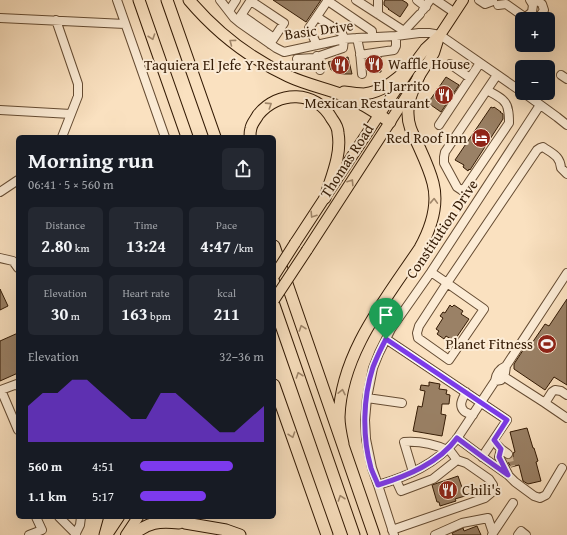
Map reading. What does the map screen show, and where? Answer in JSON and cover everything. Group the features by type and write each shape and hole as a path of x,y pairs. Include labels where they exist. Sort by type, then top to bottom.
{"highway":[{"path":"139,0 186,135"},
{"path":"167,0 214,135"},
{"path":"190,0 223,35 252,56 288,76 348,97 390,122"},
{"path":"332,91 364,94 378,90 392,83 413,65"},
{"path":"343,444 339,418 340,406 342,392 352,358 370,324 420,248 431,224 434,209 434,184 423,154 408,121 410,99 419,76"},
{"path":"250,135 250,128 263,108 280,98 292,96 311,99 321,105 329,113 336,124 339,145 337,159 325,198"},
{"path":"276,252 374,535"},
{"path":"276,311 354,535"},
{"path":"276,391 327,535"},
{"path":"106,535 110,519"},
{"path":"175,519 185,523"},
{"path":"133,535 141,528 154,523 168,522 185,523 226,530 240,535"}],"main road":[{"name":"Thomas Road","path":"276,297 434,53 440,35 462,0"},
{"name":"Thomas Road","path":"276,273 424,49 440,35"},
{"path":"106,535 118,519"},
{"path":"126,535 137,519"}],"street":[{"path":"117,0 164,135"},
{"name":"Basic Drive","path":"220,0 249,30 272,41 280,50 284,52 344,39 424,33 440,35"},
{"path":"229,11 236,0"},
{"path":"239,18 251,0 284,23 272,41"},
{"path":"317,45 309,28 328,0 372,31 372,37"},
{"path":"356,0 378,14 401,34"},
{"path":"378,0 378,14"},
{"path":"360,55 394,50 401,34 425,8 417,0"},
{"path":"436,0 454,13"},
{"path":"479,0 485,4 495,2 506,4 523,16 527,16 532,12 530,0"},
{"path":"536,0 542,4 544,10 543,12"},
{"path":"495,2 515,17"},
{"path":"298,59 314,58 343,48 344,39 342,33 317,16"},
{"path":"0,18 125,24"},
{"path":"56,20 78,84 78,96 63,135"},
{"path":"440,35 515,87"},
{"path":"358,38 362,74"},
{"path":"317,56 320,70"},
{"path":"439,125 480,63"},
{"path":"450,64 470,78"},
{"path":"487,90 506,104 509,123 463,191 456,187 444,163 445,152 497,75"},
{"path":"534,100 567,125"},
{"name":"Constitution Drive","path":"393,532 372,468 366,439 365,420 367,398 373,368 391,329 431,272 540,104"},
{"path":"0,110 71,114"},
{"path":"431,272 447,283 484,309 449,360 418,338 417,333 419,326 447,283 537,150 543,147 557,157 561,168 567,174"},
{"path":"0,192 16,181"},
{"path":"0,258 13,261 16,265"},
{"path":"495,381 501,380 505,373 506,366 567,273"},
{"path":"386,339 507,420 482,457"},
{"path":"378,485 396,480 413,472 435,460 448,449 473,415 495,381 500,369 506,366"},
{"path":"503,376 567,418"},
{"path":"16,386 0,390 16,426"},
{"path":"544,403 555,390 567,395"},
{"path":"466,392 461,405 464,411 473,415"},
{"path":"367,398 402,404"},
{"path":"457,438 534,496 540,498 546,495 562,468"},
{"path":"494,440 504,452 499,457 508,475"},
{"path":"393,532 485,498 491,493 493,485 489,479 466,463 457,460 448,449 413,441 404,442 413,472"},
{"path":"396,480 402,491 433,479 457,460"},
{"path":"508,475 512,467"},
{"path":"493,534 513,503"},
{"path":"435,535 462,523 488,518 493,534"},
{"path":"29,535 42,530 37,519"},
{"path":"61,519 76,535 82,519"},
{"path":"518,535 521,532 526,535"}],"building":[{"path":"273,0 321,0 306,22"},
{"path":"385,0 402,0 408,5 400,17 384,5"},
{"name":"Taquiera El Jefe Y Restaurant","path":"348,57 352,74 339,74 338,68 331,70 328,62"},
{"name":"Waffle House","path":"381,57 381,72 377,72 377,70 367,70 366,60"},
{"name":"El Jarrito Mexican Restaurant","path":"446,77 459,85 441,112 428,103"},
{"name":"Red Roof Inn","path":"491,107 494,107 503,114 503,119 468,171 463,167 464,165 455,160"},
{"path":"0,289 8,306 0,310"},
{"path":"567,299 567,385 554,377 545,390 514,369 514,364 529,341 532,343 545,324 549,326"},
{"path":"450,305 452,307 454,305 463,311 461,314 469,319 454,341 446,336 444,339 437,334 439,331 436,329 443,318 440,316 443,312 445,313"},
{"path":"16,334 16,374 0,381 0,341"},
{"path":"429,382 440,384 439,389 447,390 446,394 450,395 449,404 442,404 441,414 446,415 442,436 413,431 418,406 422,407 425,391 420,390 421,385 429,386"},
{"path":"527,428 538,461 536,462 541,481 528,484 523,481 519,465 511,467 506,459 511,459 513,457 513,453 515,452 510,432"},
{"name":"Chili's","path":"458,476 465,496 455,499 456,501 440,506 439,502 437,502 432,485"},
{"path":"477,526 481,535 453,535 452,533 463,528 464,531"}],"tunnel":[{"path":"508,454 511,467"}],"place":[{"name":"Waffle House","path":"374,64"},
{"name":"Taquiera El Jefe Y Restaurant","path":"340,65"},
{"name":"El Jarrito Mexican Restaurant","path":"444,95"},
{"name":"Red Roof Inn","path":"481,138"},
{"name":"Planet Fitness","path":"547,344"},
{"name":"Chili's","path":"448,490"}],"route":[{"path":"386,339 507,420 494,440 501,449 499,457 508,475 457,438 435,460 418,470 395,480 378,485 368,453 365,420 367,398 373,368 386,339"}]}
